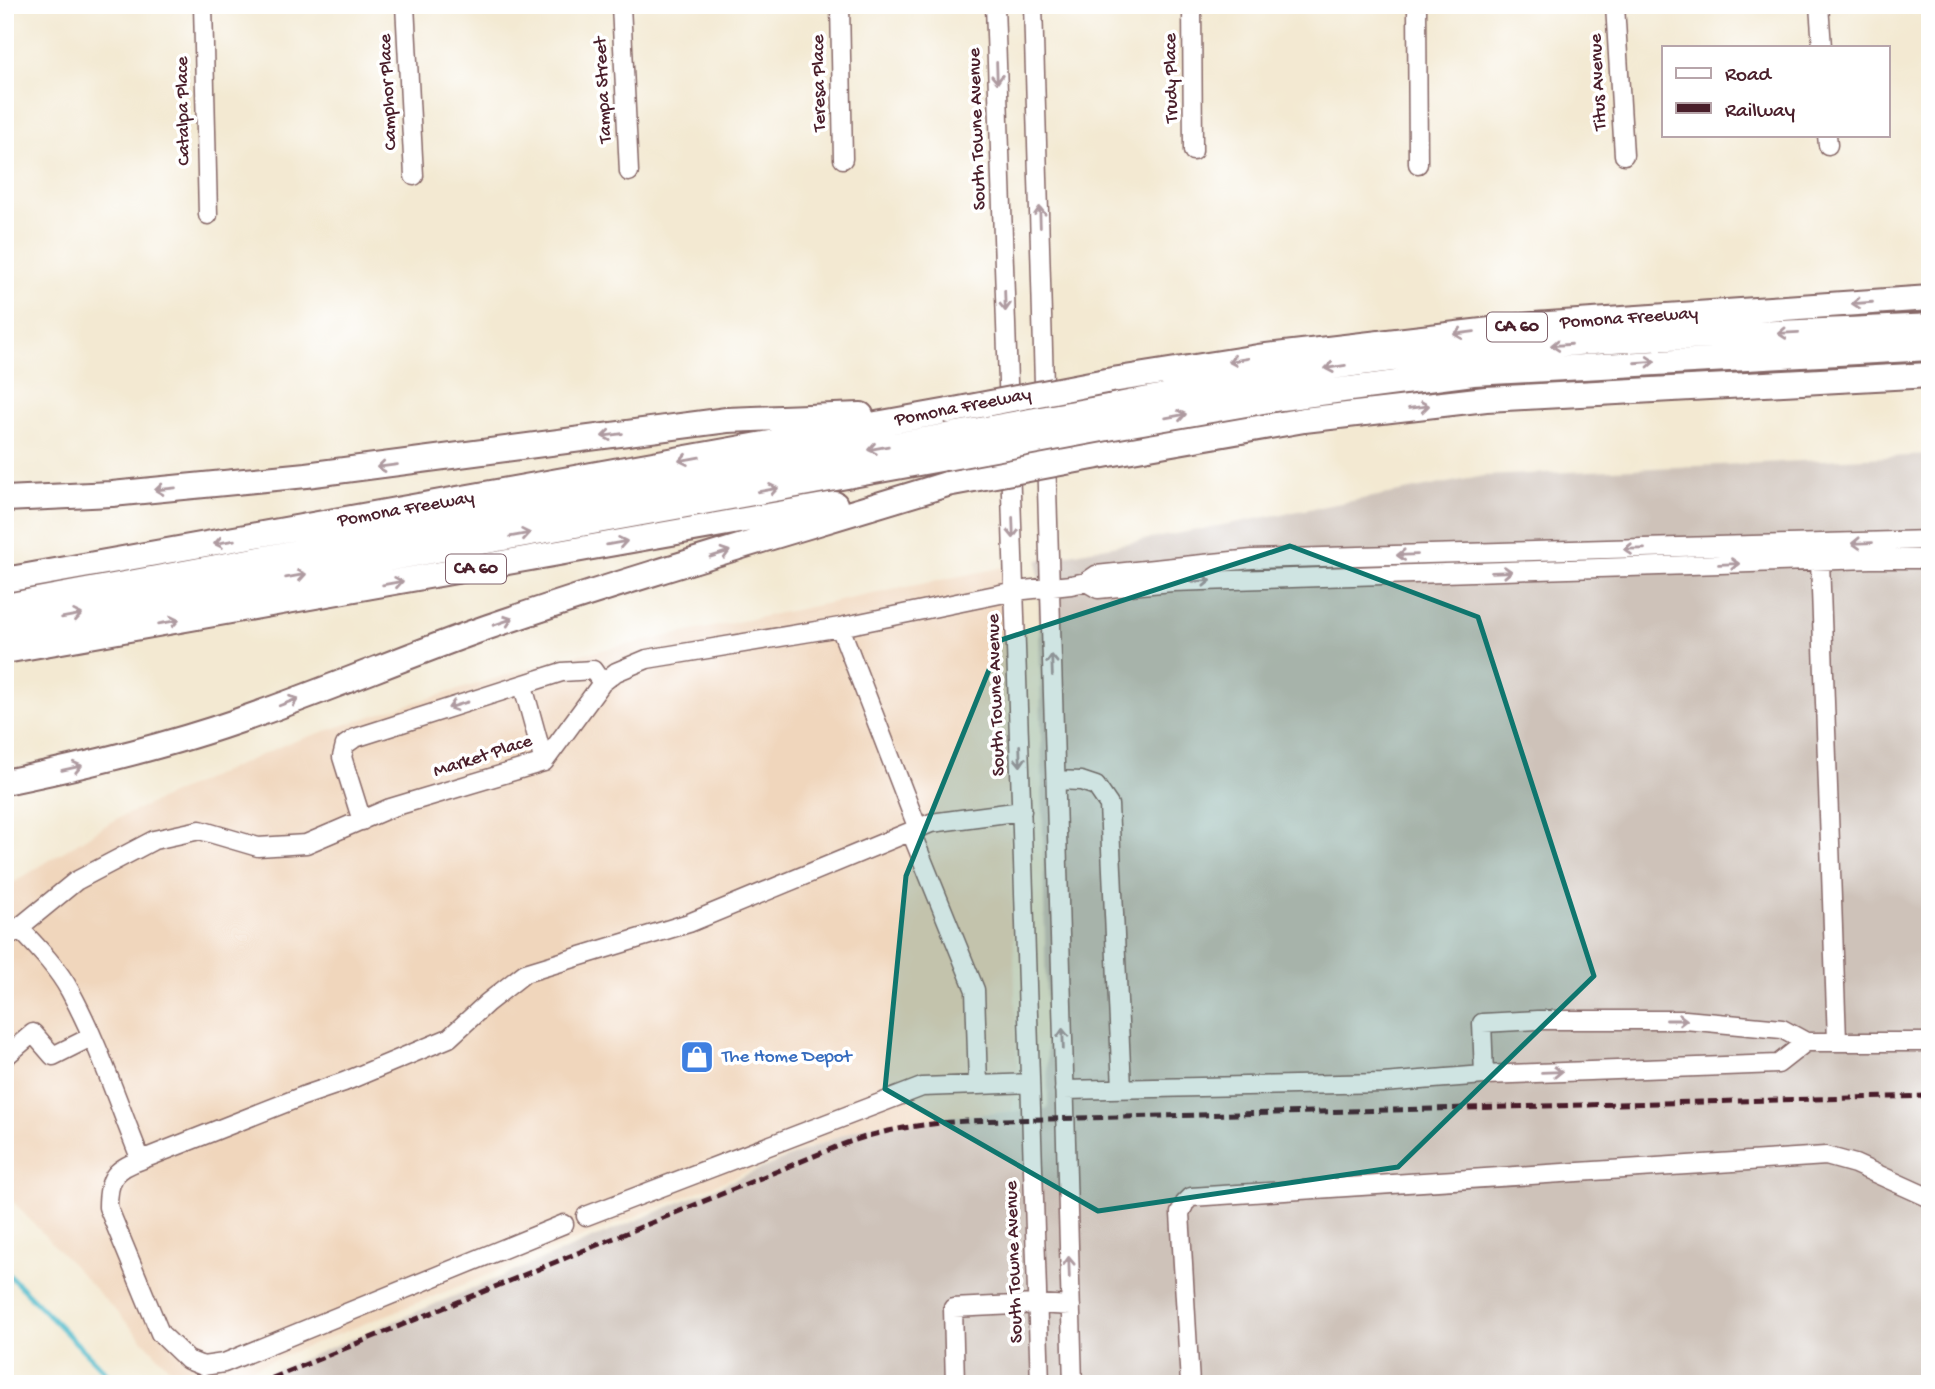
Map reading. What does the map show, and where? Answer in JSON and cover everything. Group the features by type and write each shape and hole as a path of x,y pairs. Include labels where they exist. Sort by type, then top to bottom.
{"highway":[{"name":"Pomona Freeway","path":"13,577 347,521 1106,381 1258,357 1534,325 1930,298"},
{"path":"5,628 1108,417 1253,379 1355,364 1444,355 1639,340 1930,326"},
{"path":"1108,417 1474,373 1930,348"},
{"name":"CA 60","path":"5,651 1304,420 1486,399 1930,375"},
{"path":"13,498 112,494 384,466 727,420 949,411"},
{"path":"5,606 593,497 946,447"},
{"path":"5,782 72,768 235,722 485,628 947,484"}],"street":[{"name":"Catalpa Place","path":"203,5 208,215"},
{"name":"Camphor Place","path":"405,5 414,176"},
{"name":"Tampa Street","path":"621,5 629,172"},
{"name":"Teresa Place","path":"840,5 843,159"},
{"name":"South Towne Avenue","path":"995,5 1040,1384"},
{"path":"1033,5 1073,1384"},
{"name":"Trudy Place","path":"1192,5 1194,151"},
{"path":"1417,5 1418,163"},
{"name":"Titus Avenue","path":"1615,5 1624,155"},
{"path":"1819,5 1822,46"},
{"path":"1930,540 1252,559 1096,575 1086,582 1098,589 1172,582 1930,559"},
{"path":"1820,561 1836,1041"},
{"name":"Market Place","path":"12,934 76,881 154,840 200,830 258,847 306,844 390,808 544,762 602,683 616,672 647,659 840,627 1015,591 1050,589 1086,582"},
{"path":"840,627 920,828 975,990 978,1085"},
{"path":"362,821 342,757 345,745 355,738 562,672 593,670 602,683"},
{"path":"523,686 544,762"},
{"path":"1056,780 1081,781 1096,786 1109,805 1122,1088"},
{"path":"564,1224 224,1363 204,1366 188,1360 160,1333 108,1207 108,1192 114,1175 124,1165 344,1082 449,1038 525,973 690,923 920,828 1021,811"},
{"path":"12,934 44,955 69,990 141,1160"},
{"path":"1484,1075 1482,1023 1538,1020 1685,1020 1782,1029 1806,1042 1930,1042"},
{"path":"5,1057 33,1032 53,1056 91,1037"},
{"path":"1064,1090 1383,1083 1484,1075 1778,1064 1806,1042"},
{"path":"586,1216 922,1087 1030,1083"},
{"path":"1190,1384 1180,1213 1191,1197 1826,1156 1855,1164 1930,1198"},
{"path":"955,1384 953,1308 1037,1304 1070,1306"}],"highlighted area":[{"path":"1290,546 1478,617 1594,976 1398,1167 1098,1211 885,1089 906,876 1001,640"}],"shaded area":[{"path":"1930,455 1930,1384 243,1384 866,1125 1048,1108 1038,560 1484,476"},
{"path":"1004,567 1017,1073 1012,1111 866,1125 212,1384 184,1384 5,1193 5,888 116,819 286,744 384,712 567,657"}],"waterway":[{"path":"5,1271 117,1384"}],"railway":[{"path":"258,1384 841,1145 903,1128 967,1121 1930,1096"}],"place":[{"name":"The Home Depot","path":"697,1057"}]}
